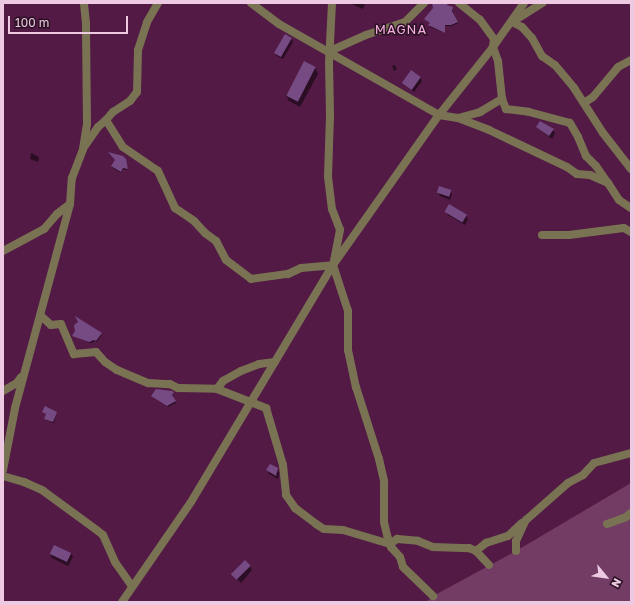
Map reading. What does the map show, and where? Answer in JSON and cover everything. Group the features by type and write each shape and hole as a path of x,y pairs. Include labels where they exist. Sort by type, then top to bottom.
{"street":[{"path":"3,470 15,408 70,204 72,178 83,149 87,124 86,23 84,3"},
{"path":"83,149 98,127 113,112 130,101 137,92 138,50 147,22 158,3"},
{"path":"250,3 279,24 330,51 439,115 458,118 492,131 527,150 567,167 577,174 590,175 608,184"},
{"path":"332,3 328,177 332,209 340,230 333,265 348,311 348,350 356,387 379,459 384,481 384,522 390,544 400,557 403,567 433,596"},
{"path":"330,51 366,35 405,22 424,3"},
{"path":"459,3 480,20 494,39 493,47 498,61 502,99 506,110 529,112 570,123 586,156 596,166 619,200 631,208"},
{"path":"122,602 191,502 333,265 439,115 512,22 524,3"},
{"path":"512,22 543,3"},
{"path":"512,22 522,27 527,32 542,56 555,65 584,103 603,133 631,169"},
{"path":"584,103 593,98 618,67 631,60"},
{"path":"458,118 480,112 499,103 502,99"},
{"path":"106,120 123,147 158,170 175,208 194,221 205,233 216,241 226,260 245,276 251,279 268,278 288,274 301,268 333,265"},
{"path":"3,251 44,229 57,214 70,204"},
{"path":"542,235 568,235 624,228 631,232"},
{"path":"41,316 52,325 61,324 74,354 96,352 105,362 117,370 148,383 170,384 178,388 217,389 252,401 266,408 283,466 286,495 295,508 316,524 324,528 343,530 390,544"},
{"path":"217,389 223,381 241,371 259,364 275,362"},
{"path":"3,391 18,383 26,365"},
{"path":"476,551 486,543 508,536 568,483 583,475 594,463 631,453"},
{"path":"3,476 24,482 42,490 103,535 115,562 132,586"},
{"path":"606,524 626,517 631,513"},
{"path":"516,550 516,541 526,520"},
{"path":"390,544 397,539 418,541 433,547 459,547 476,551 489,565"}],"shaded area":[{"path":"631,483 631,602 426,602 433,596 516,551"}],"building":[{"path":"432,3 448,3 447,5 453,7 452,11 458,22 451,25 445,25 445,33 428,25 430,23 424,19 433,8"},
{"path":"285,34 292,38 281,57 274,53"},
{"path":"304,61 316,67 298,102 286,96"},
{"path":"411,70 421,77 412,90 402,83"},
{"path":"540,121 554,129 549,136 536,127"},
{"path":"108,152 123,156 126,159 128,169 123,168 121,172 111,166 115,160"},
{"path":"439,186 451,190 449,197 437,193"},
{"path":"449,204 467,215 462,223 444,212"},
{"path":"75,316 102,333 96,341 94,340 89,342 72,336 75,331 74,325 78,322"},
{"path":"156,389 174,392 172,395 176,401 167,406 151,396"},
{"path":"45,406 57,412 53,422 44,419 46,414 42,412"},
{"path":"270,464 278,468 276,476 266,470"},
{"path":"54,545 71,553 67,562 50,554"},
{"path":"245,560 251,566 237,580 231,574"}],"district":[{"name":"MAGNA","path":"401,29"}]}
